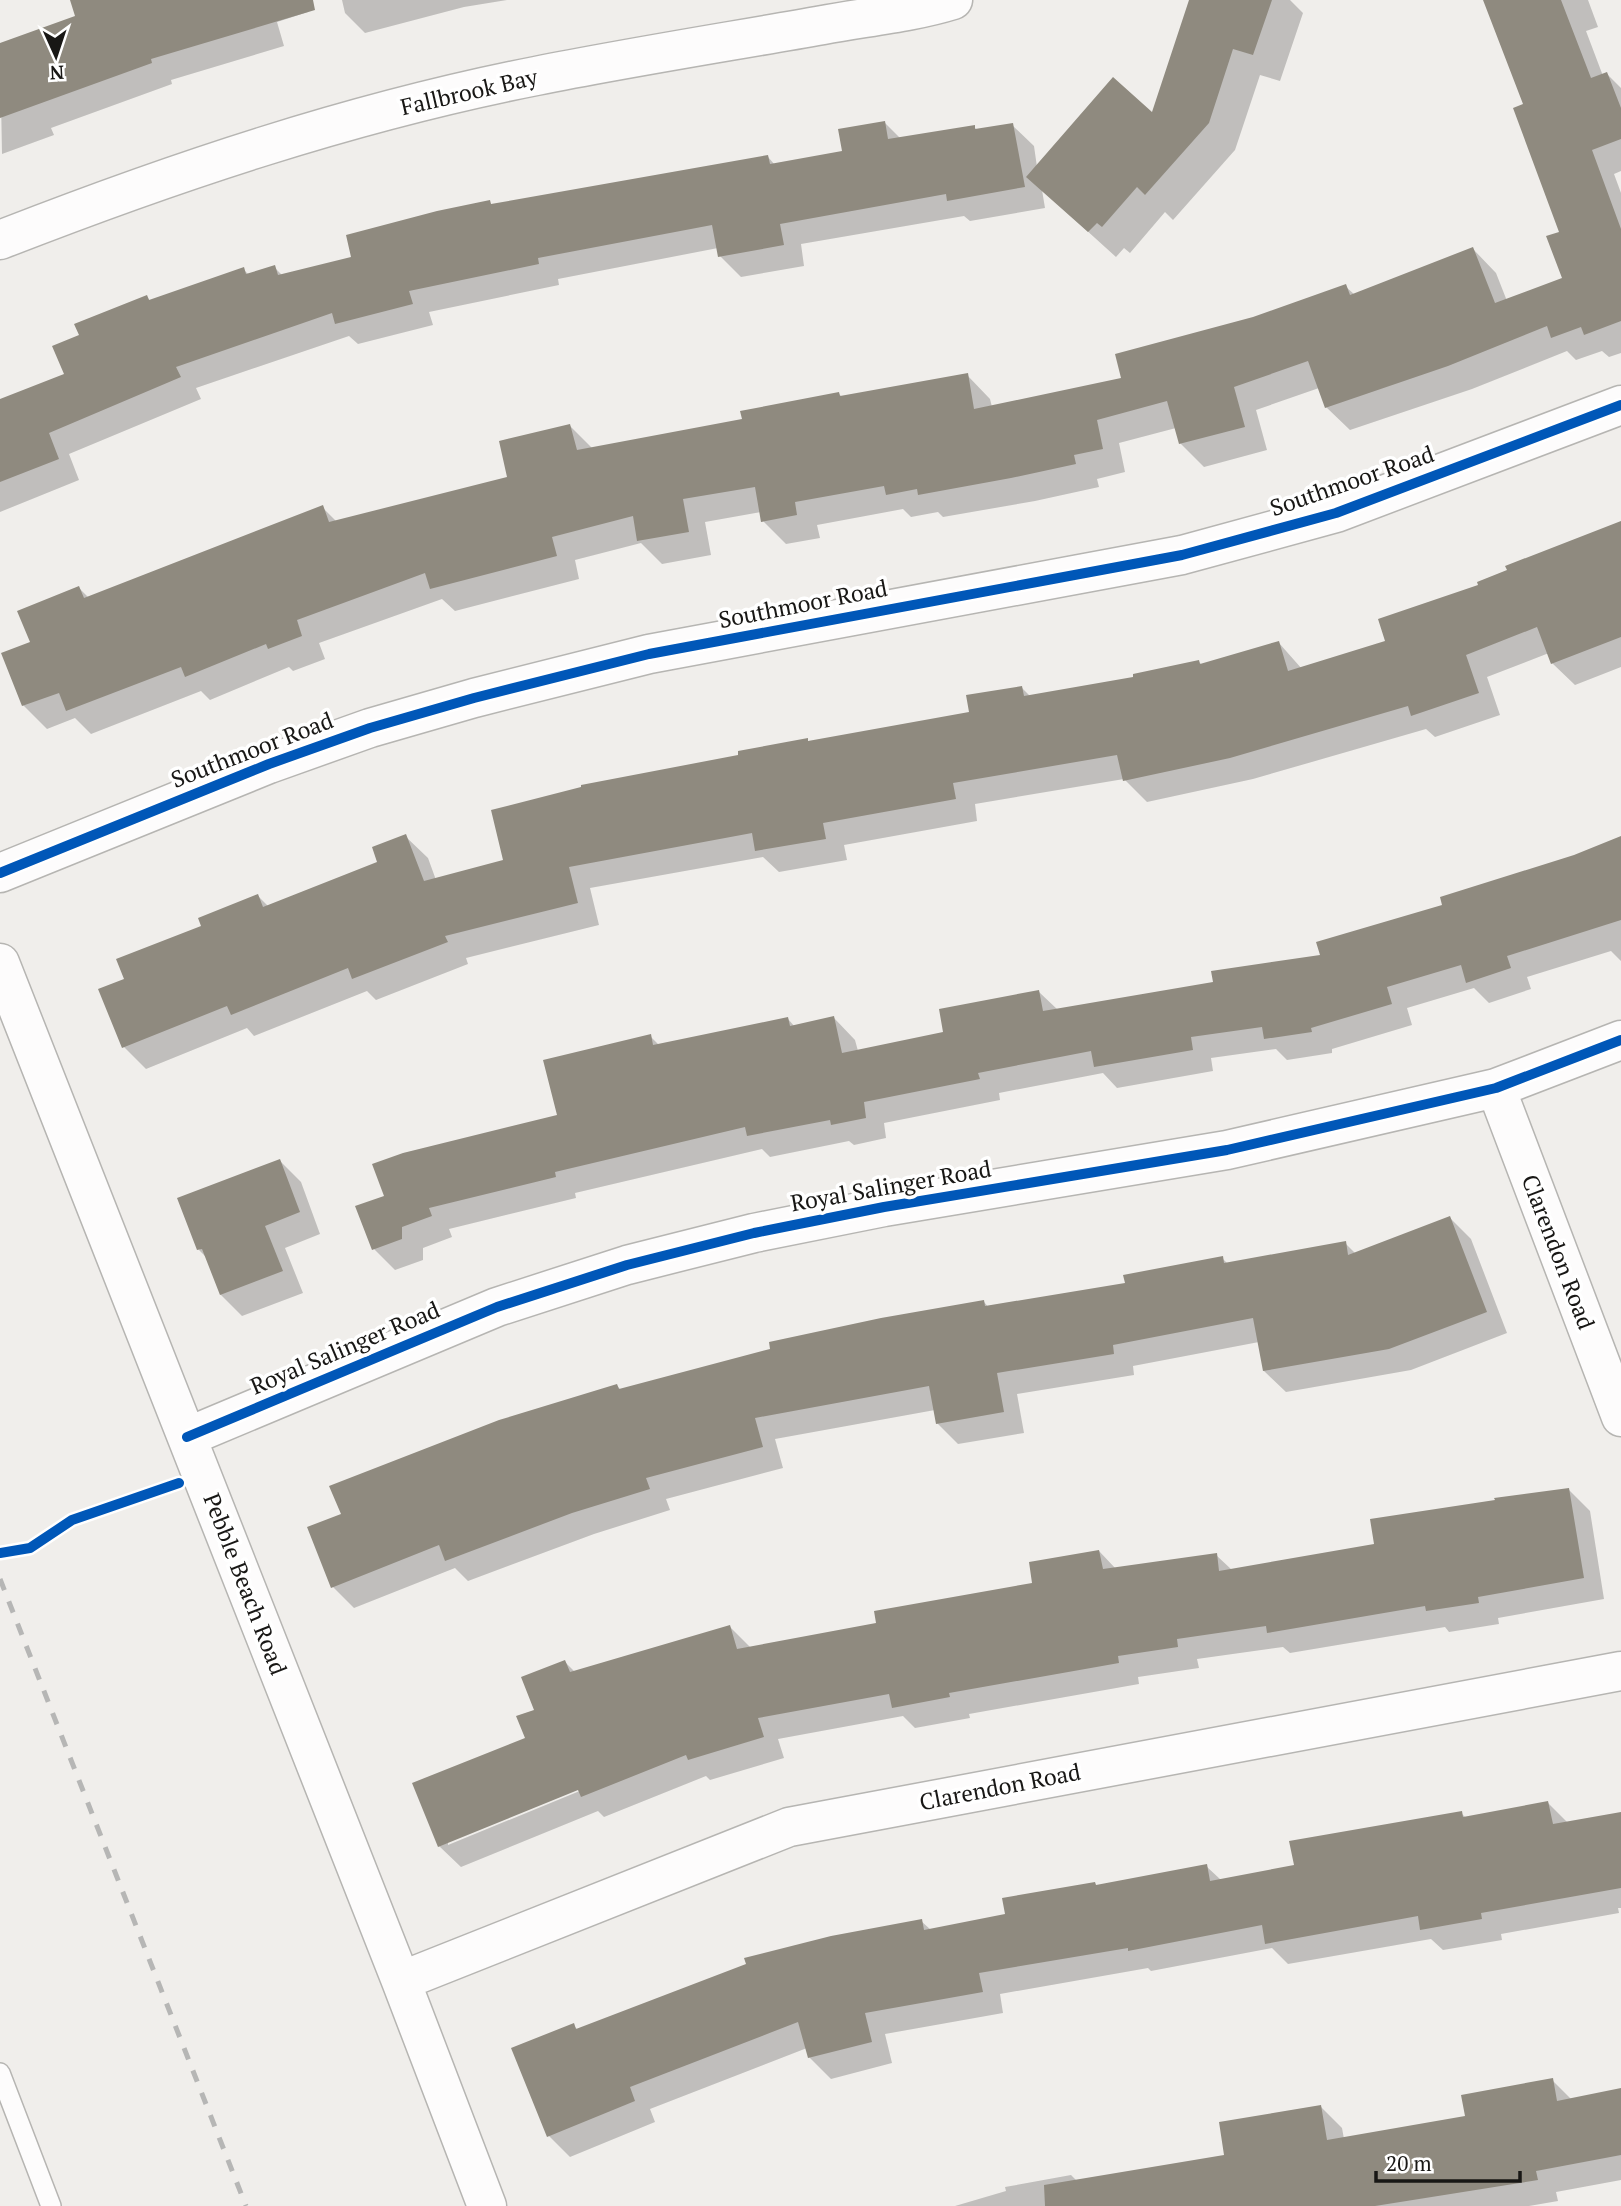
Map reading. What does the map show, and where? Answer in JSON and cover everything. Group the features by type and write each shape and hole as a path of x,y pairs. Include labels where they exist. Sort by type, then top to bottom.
{"street":[{"name":"Fallbrook Bay","path":"0,240 92,204 235,155 433,99 536,76 953,0"},
{"name":"Southmoor Road","path":"0,873 269,764 370,728 649,654 1182,555 1336,513 1621,405"},
{"name":"Pebble Beach Road","path":"0,963 487,2206"},
{"name":"Royal Salinger Road","path":"187,1437 497,1307 627,1265 754,1233 884,1207 1227,1150 1496,1088 1621,1040"},
{"name":"Clarendon Road","path":"1496,1088 1621,1417"},
{"name":"Clarendon Road","path":"401,1981 789,1827 1621,1671"}],"lane":[{"path":"0,2073 51,2206"}],"building":[{"path":"70,0 313,0 315,10 151,59 152,63 0,118 0,43 75,16"},
{"path":"1189,0 1272,0 1253,55 1233,49 1209,123 1145,195 1137,187 1102,227 1097,223 1088,232 1026,177 1113,77 1152,112"},
{"path":"1483,0 1561,0 1591,78 1607,72 1621,108 1621,139 1592,150 1621,229 1621,321 1584,335 1581,327 1551,338 1547,326 1448,366 1325,408 1308,361 1234,387 1245,427 1179,444 1167,401 1097,420 1103,449 1074,455 1076,464 1011,478 918,495 917,489 886,495 884,486 795,502 797,515 761,522 755,487 683,499 689,532 637,541 633,516 552,537 557,556 430,589 425,573 297,620 302,636 268,649 266,644 185,677 181,667 66,711 59,693 22,706 1,653 30,642 17,611 79,586 84,598 323,505 329,522 507,477 499,441 570,424 577,450 742,419 740,411 839,392 840,396 968,373 974,409 1121,378 1115,354 1253,317 1346,284 1350,295 1473,247 1495,303 1562,278 1546,236 1559,232 1513,108 1523,104"},
{"path":"885,121 888,139 975,125 975,129 1013,123 1025,187 947,201 946,194 780,224 784,245 718,257 712,225 538,258 539,264 409,291 413,304 335,324 332,313 176,367 181,377 49,433 59,459 0,482 0,399 64,374 52,346 79,335 74,324 147,295 149,300 244,267 246,274 275,265 278,275 351,257 346,235 437,211 490,200 491,204 768,155 770,164 842,151 838,129"},
{"path":"1621,521 1621,637 1551,664 1537,627 1466,655 1479,693 1411,716 1408,706 1230,758 1123,781 1117,755 953,783 956,799 823,823 826,839 755,851 752,833 569,867 578,903 445,936 448,942 352,979 348,968 231,1015 227,1006 122,1048 98,989 124,979 116,959 201,926 198,918 258,894 263,907 377,862 372,847 406,834 424,881 503,860 491,810 581,785 738,755 738,751 969,712 966,695 1022,686 1024,696 1133,677 1133,674 1199,660 1200,664 1279,641 1288,671 1385,641 1378,619 1478,585 1477,582 1507,570 1505,566"},
{"path":"1621,836 1621,920 1507,956 1511,968 1466,983 1461,965 1387,987 1392,1004 1311,1028 1312,1032 1264,1039 1262,1027 1191,1037 1193,1050 1094,1067 1091,1051 978,1073 980,1079 864,1102 866,1118 831,1125 830,1120 747,1136 745,1127 555,1172 556,1177 429,1208 432,1216 402,1227 402,1239 372,1250 355,1206 384,1196 372,1164 403,1153 557,1115 543,1060 651,1034 653,1045 788,1017 790,1026 834,1016 842,1053 943,1032 939,1009 1039,990 1043,1011 1213,982 1211,971 1320,955 1316,942 1442,905 1440,897 1574,855"},
{"path":"280,1159 300,1212 265,1226 283,1271 220,1295 202,1249 197,1250 177,1198"},
{"path":"1450,1216 1487,1312 1389,1349 1263,1371 1253,1318 1113,1345 1114,1354 997,1373 1004,1412 936,1424 929,1386 755,1418 763,1447 646,1478 650,1489 572,1513 445,1561 439,1545 331,1588 307,1527 341,1514 329,1486 499,1420 617,1384 619,1389 770,1349 769,1342 984,1300 985,1306 1125,1283 1123,1275 1223,1256 1224,1263 1346,1241 1348,1255"},
{"path":"1569,1488 1584,1578 1478,1597 1479,1603 1426,1611 1425,1606 1267,1633 1266,1626 1177,1639 1178,1647 1118,1656 1119,1663 949,1693 950,1697 892,1708 889,1694 758,1718 764,1737 688,1760 686,1755 581,1797 578,1790 438,1847 412,1783 525,1738 516,1716 534,1710 521,1677 565,1660 570,1672 730,1625 737,1649 876,1623 874,1611 1032,1583 1029,1562 1099,1550 1103,1569 1217,1553 1219,1571 1374,1544 1370,1519"},
{"path":"1548,1801 1553,1824 1621,1812 1621,1888 1481,1913 1482,1919 1420,1930 1418,1916 1265,1944 1262,1925 1128,1951 1128,1948 979,1973 983,1992 865,2013 872,2042 808,2058 798,2022 630,2087 635,2101 547,2137 511,2048 574,2023 576,2029 746,1964 744,1958 831,1936 922,1919 924,1930 1005,1914 1002,1898 1095,1882 1096,1885 1207,1864 1210,1881 1294,1865 1289,1841 1462,1811 1463,1817"},
{"path":"1553,2078 1557,2101 1621,2088 1621,2155 1536,2171 1538,2180 1375,2206 1045,2206 1044,2185 1224,2155 1219,2122 1321,2105 1327,2140 1465,2116 1461,2095"}],"railway":[{"path":"0,1579 246,2206"}],"cycle path":[{"path":"0,873 269,764 370,728 474,698 649,654 1182,555 1336,513 1621,405"},
{"path":"187,1437 497,1307 627,1265 754,1233 884,1207 1227,1150 1496,1088 1621,1040"},
{"path":"0,1553 30,1548 72,1520 179,1483"}]}
